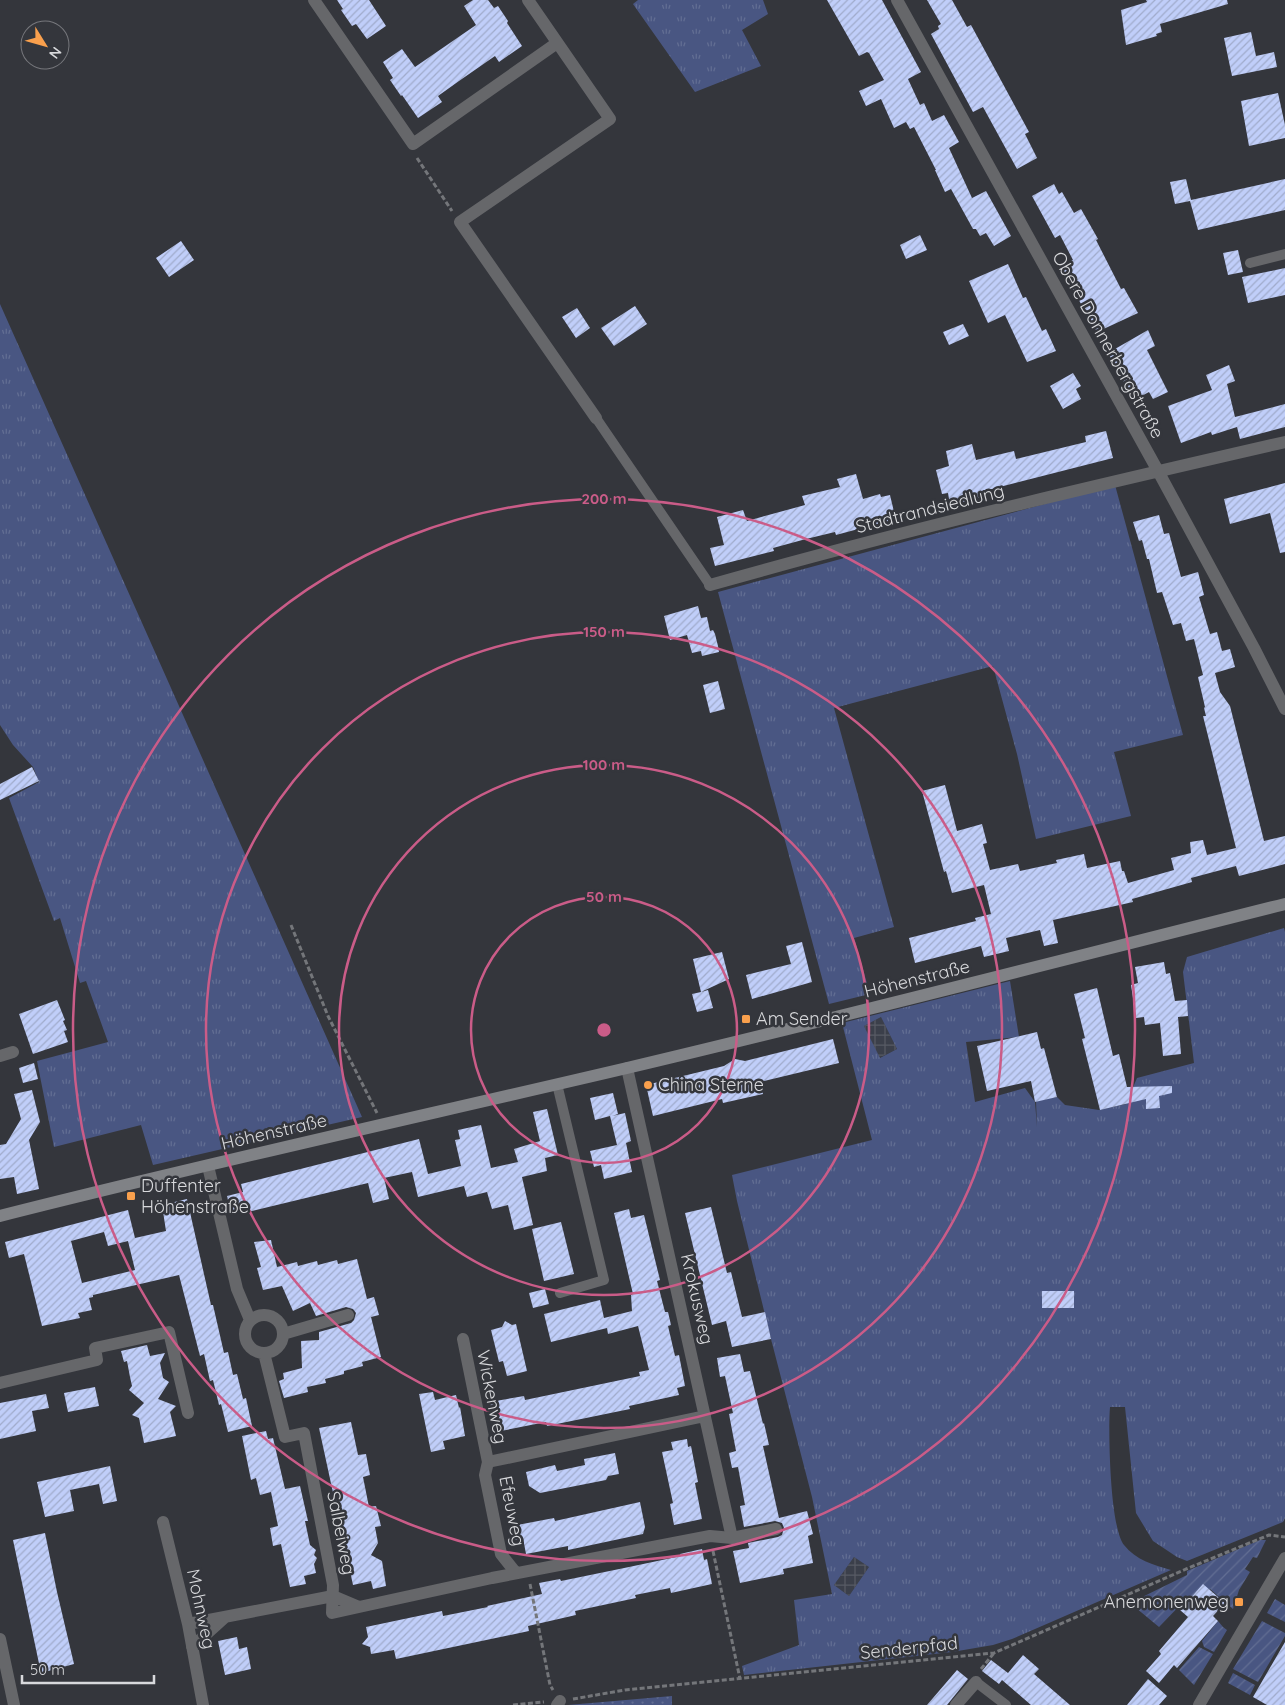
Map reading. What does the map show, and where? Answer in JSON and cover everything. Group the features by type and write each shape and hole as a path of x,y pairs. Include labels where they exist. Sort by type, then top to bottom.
{"street":[{"path":"314,0 413,144 557,43"},
{"path":"528,0 610,119 460,222 596,418"},
{"name":"Obere Donnerbergstraße","path":"897,0 1158,471 1285,709"},
{"name":"Stadtrandsiedlung","path":"710,585 801,559 1158,471 1285,442"},
{"name":"Höhenstraße","path":"0,1216 129,1183 843,1016 1285,904"},
{"path":"0,1056 13,1052"},
{"name":"Krokusweg","path":"627,1068 732,1538"},
{"path":"208,1166 237,1289 250,1320"},
{"path":"262,1314 268,1314 279,1322 283,1334 278,1348 272,1352 264,1353 252,1349 245,1338 244,1332 250,1320 262,1314"},
{"path":"283,1334 348,1315"},
{"path":"0,1383 97,1360 95,1348 169,1332 188,1413"},
{"name":"Wickenweg","path":"463,1339 488,1462"},
{"name":"Salbeiweg","path":"264,1353 286,1437 304,1433 333,1586 333,1596"},
{"name":"Efeuweg","path":"522,1572 500,1554 485,1475 488,1462 705,1416"},
{"name":"Mohnweg","path":"163,1522 188,1624 203,1705"},
{"path":"522,1572 710,1536 732,1538 776,1529"},
{"path":"492,1578 500,1554"},
{"path":"1199,1705 1285,1558"},
{"name":"Efeuweg","path":"333,1596 358,1607 522,1572"},
{"path":"188,1624 333,1596"},
{"path":"192,1647 224,1618"},
{"path":"0,1639 14,1705"},
{"path":"956,1705 976,1682"}],"lane":[{"path":"1250,263 1285,254"},
{"path":"596,418 710,585"},
{"path":"557,1084 604,1280 560,1293"},
{"path":"976,1682 1006,1705"}],"path":[{"path":"413,144 415,155 460,222"},
{"path":"291,925 328,1016 383,1124"},
{"name":"Senderpfad","path":"513,1705 558,1703 625,1690 994,1653 1268,1534 1285,1537"},
{"path":"710,1536 740,1679"},
{"path":"522,1572 550,1685 558,1703"}],"shaded area":[{"path":"881,1017 897,1049 879,1058 864,1026"},
{"path":"854,1557 869,1567 849,1596 834,1585"}],"green space":[{"path":"638,0 763,0 768,14 742,30 761,66 695,92 633,4"},
{"path":"0,304 362,1117 153,1165 141,1125 54,1147 37,1061 108,1042 86,981 80,983 60,918 54,921 9,798 39,782 33,767 13,745 0,725"},
{"path":"1115,485 1183,735 1114,752 1131,816 1036,839 1017,754 993,666 834,708 894,927 854,938 870,994 829,1004 718,592"},
{"path":"1284,928 1285,1518 1283,1522 1187,1561 1177,1557 1153,1541 1136,1513 1125,1407 1110,1407 1111,1479 1119,1535 1124,1545 1134,1555 1151,1564 1171,1570 1012,1639 993,1645 952,1652 744,1675 742,1666 799,1645 794,1600 832,1594 812,1497 771,1339 732,1175 872,1140 842,1023 1010,981 1019,1037 966,1042 975,1102 1025,1088 1035,1102 1037,1127 1036,1101 1057,1097 1065,1105 1099,1110 1126,1104 1137,1078 1194,1063 1183,972 1187,957","holes":["881,1017 897,1049 880,1058 864,1026","854,1557 869,1567 849,1596 834,1585"]},
{"path":"1260,1540 1266,1540 1257,1558 1253,1557 1245,1569 1250,1572 1239,1590 1233,1609 1210,1589 1196,1605 1187,1598 1159,1627 1130,1603 1187,1575 1187,1571"},
{"path":"1275,1599 1285,1605 1285,1622 1267,1613"},
{"path":"1218,1621 1227,1630 1214,1652 1204,1647 1202,1641"},
{"path":"1262,1621 1285,1633 1285,1636 1258,1682 1233,1669"},
{"path":"1199,1647 1213,1654 1194,1685 1179,1670"},
{"path":"1233,1673 1255,1685 1250,1695 1228,1683"},
{"path":"672,1696 672,1705 568,1705"}],"building":[{"path":"337,0 369,0 386,26 367,39 356,24 352,26 341,10 343,9"},
{"path":"473,0 488,0 494,8 498,6 522,46 499,62 495,56 438,96 442,102 418,118 390,80 393,78 383,62 402,49 415,67 476,25 464,6"},
{"path":"827,0 882,0 921,72 908,79 920,105 924,103 932,121 944,115 959,142 949,148 972,198 986,191 1011,236 994,246 986,233 980,236 976,229 973,229 951,189 945,192 914,127 910,129 906,122 894,128 881,99 866,106 859,91 884,80 869,53 867,52 859,56"},
{"path":"927,0 952,0 967,27 971,25 1029,132 1025,134 1037,158 1017,169 983,107 973,112 931,34 939,29 938,26 941,24"},
{"path":"1146,0 1227,0 1228,4 1160,24 1162,32 1156,34 1157,36 1126,45 1121,10 1147,2"},
{"path":"1251,32 1256,56 1274,52 1277,67 1232,76 1224,38"},
{"path":"1278,93 1285,125 1285,138 1249,146 1241,101"},
{"path":"1186,179 1191,200 1285,179 1285,210 1198,230 1190,201 1175,204 1170,182"},
{"path":"1054,184 1059,194 1062,192 1074,213 1081,209 1098,239 1096,240 1121,289 1124,288 1138,313 1097,332 1060,267 1073,260 1060,235 1055,238 1032,196"},
{"path":"920,235 927,250 906,259 900,245"},
{"path":"181,241 194,260 169,277 156,258"},
{"path":"1238,250 1243,272 1228,275 1223,253"},
{"path":"1008,264 1023,298 1026,297 1042,331 1046,329 1056,351 1027,362 1005,315 988,323 969,281"},
{"path":"1285,268 1285,295 1248,303 1242,277"},
{"path":"635,306 647,324 614,346 601,328"},
{"path":"577,308 590,328 576,338 562,317"},
{"path":"963,324 969,336 949,345 943,332"},
{"path":"1148,330 1155,346 1147,350 1168,392 1153,399 1149,392 1134,400 1108,353"},
{"path":"1229,365 1235,381 1227,384 1235,417 1285,404 1285,427 1240,439 1237,427 1212,435 1211,432 1181,443 1168,406 1212,390 1206,375"},
{"path":"1073,373 1081,386 1076,389 1081,399 1063,409 1050,386"},
{"path":"1106,431 1113,458 984,491 986,496 950,505 948,493 942,494 936,470 949,466 946,451 972,444 976,460 1014,451 1016,459 1086,442 1085,436"},
{"path":"856,474 863,499 880,494 881,497 890,495 895,516 887,518 888,521 836,535 835,532 806,539 773,548 774,551 715,566 710,548 724,545 717,517 743,510 747,521 805,505 802,496 840,487 837,479"},
{"path":"1285,483 1285,552 1280,553 1270,513 1230,524 1224,499"},
{"path":"1159,515 1164,534 1169,533 1181,577 1198,572 1204,595 1199,597 1210,634 1217,632 1222,651 1230,649 1235,667 1215,673 1220,692 1230,706 1264,841 1285,836 1285,864 1239,876 1236,866 1191,878 1192,882 1132,899 1133,902 1053,920 1058,943 1044,946 1040,930 1006,938 1009,951 984,957 981,946 915,963 909,938 976,921 975,918 991,914 984,885 952,893 946,871 944,872 922,791 945,785 957,831 982,824 987,843 983,844 990,870 1018,864 1020,871 1057,863 1056,860 1084,854 1087,868 1120,861 1122,871 1124,871 1128,883 1174,870 1171,858 1191,853 1190,842 1203,840 1207,855 1236,848 1203,716 1206,716 1205,707 1198,677 1203,675 1194,639 1186,641 1181,623 1173,625 1162,592 1157,593 1149,559 1147,559 1142,540 1139,541 1133,522"},
{"path":"698,606 701,618 707,617 710,631 713,630 715,634 719,652 702,656 701,651 692,653 687,635 670,640 664,616"},
{"path":"718,681 725,709 710,713 703,685"},
{"path":"32,767 39,781 0,800 0,784"},
{"path":"802,942 812,982 752,999 746,975 791,964 786,946"},
{"path":"722,952 729,979 701,992 693,959"},
{"path":"1164,962 1166,974 1170,973 1175,1001 1187,1000 1188,1016 1178,1017 1181,1054 1163,1056 1160,1023 1145,1025 1144,1017 1136,1018 1131,985 1138,983 1135,967"},
{"path":"1097,988 1113,1056 1119,1054 1127,1087 1172,1086 1172,1093 1159,1096 1160,1108 1146,1109 1146,1099 1100,1110 1082,1039 1085,1038 1074,994"},
{"path":"708,990 713,1008 697,1012 692,994"},
{"path":"57,1000 65,1020 63,1021 67,1030 64,1031 68,1042 33,1054 19,1014"},
{"path":"1037,1032 1041,1049 1044,1048 1057,1097 1035,1102 1031,1081 987,1091 977,1046"},
{"path":"833,1039 839,1063 760,1082 763,1094 723,1103 722,1099 653,1116 646,1085 724,1066 735,1059 745,1061"},
{"path":"34,1063 38,1079 23,1083 19,1068"},
{"path":"32,1090 40,1122 29,1140 39,1189 17,1194 14,1177 0,1179 0,1145 6,1144 21,1119 14,1094"},
{"path":"613,1093 618,1114 612,1116 625,1113 631,1141 626,1143 632,1172 604,1179 601,1165 594,1167 590,1151 617,1145 610,1116 595,1120 590,1098"},
{"path":"547,1109 558,1155 545,1158 547,1171 522,1177 533,1225 514,1230 508,1205 492,1209 487,1192 467,1197 464,1186 418,1197 412,1172 384,1178 389,1199 373,1203 368,1183 248,1212 247,1209 231,1213 227,1196 243,1192 241,1184 419,1139 428,1174 461,1166 455,1140 460,1139 458,1130 481,1125 491,1168 518,1162 514,1149 540,1141 533,1112"},
{"path":"187,1199 224,1353 228,1352 233,1375 237,1374 243,1399 246,1398 252,1426 228,1432 213,1380 210,1381 204,1354 200,1356 179,1275 93,1295 93,1297 89,1298 92,1310 78,1313 80,1318 42,1326 24,1254 9,1258 5,1242 128,1210 135,1238 166,1231 162,1205","holes":["104,1232 108,1246 128,1241 135,1270 82,1283 71,1241"]},
{"path":"711,1207 727,1273 731,1272 742,1317 765,1312 771,1339 732,1347 726,1321 712,1325 685,1213"},
{"path":"629,1209 631,1218 644,1215 660,1280 657,1281 665,1312 668,1312 671,1325 668,1326 675,1356 679,1355 685,1386 677,1388 679,1395 629,1406 630,1409 547,1426 546,1422 496,1432 490,1402 524,1396 525,1400 640,1376 639,1372 649,1370 638,1326 608,1334 607,1328 551,1342 544,1314 600,1300 604,1318 632,1311 631,1295 633,1294 614,1213"},
{"path":"561,1222 574,1274 544,1281 532,1229"},
{"path":"271,1240 277,1267 297,1262 298,1266 317,1261 318,1265 337,1260 338,1264 357,1259 367,1299 374,1297 379,1315 371,1317 381,1357 362,1362 363,1366 344,1371 344,1374 325,1379 326,1383 307,1387 308,1392 284,1398 279,1381 284,1379 283,1373 302,1368 301,1341 319,1340 319,1332 351,1323 356,1313 353,1309 346,1307 316,1316 310,1303 293,1311 282,1286 263,1290 257,1268 261,1267 254,1242"},
{"path":"545,1289 549,1304 533,1308 529,1293"},
{"path":"1042,1291 1074,1291 1074,1308 1042,1308"},
{"path":"505,1321 512,1325 516,1324 527,1371 507,1376 503,1361 499,1362 491,1330 502,1327"},
{"path":"147,1345 150,1356 165,1353 160,1363 163,1378 169,1382 158,1399 176,1406 170,1412 176,1436 144,1443 139,1418 132,1415 144,1403 129,1390 132,1386 127,1361 124,1362 121,1351"},
{"path":"740,1354 744,1372 750,1371 764,1423 769,1445 763,1446 779,1518 807,1511 813,1534 808,1536 813,1563 783,1569 784,1574 740,1583 733,1551 749,1548 748,1543 778,1537 782,1535 784,1528 782,1523 775,1521 744,1527 740,1506 745,1505 738,1467 732,1468 729,1453 736,1451 729,1414 733,1413 725,1376 720,1377 717,1358"},
{"path":"95,1387 99,1406 68,1412 64,1393"},
{"path":"433,1392 435,1400 456,1395 465,1436 443,1441 445,1449 431,1452 419,1394"},
{"path":"46,1394 49,1408 32,1411 36,1431 0,1439 0,1403"},
{"path":"351,1422 358,1455 366,1454 370,1475 363,1477 369,1507 376,1506 381,1526 375,1527 378,1543 371,1555 382,1561 386,1586 373,1589 371,1581 353,1585 319,1428"},
{"path":"266,1431 268,1439 273,1438 285,1489 300,1486 308,1521 305,1521 310,1545 316,1550 314,1555 317,1558 314,1564 316,1573 304,1576 306,1584 290,1587 281,1544 273,1546 270,1528 278,1526 271,1492 260,1495 256,1478 251,1480 242,1436"},
{"path":"687,1439 688,1447 691,1446 698,1482 695,1483 702,1519 674,1525 670,1504 673,1503 662,1452 673,1450 671,1442"},
{"path":"615,1453 619,1474 608,1476 606,1480 540,1493 529,1486 526,1472 555,1465 557,1471 585,1465 584,1459"},
{"path":"110,1466 117,1501 103,1504 99,1484 70,1490 74,1511 45,1517 37,1482"},
{"path":"640,1502 645,1527 643,1534 568,1550 568,1546 526,1554 523,1538 515,1540 512,1526 554,1518 555,1521"},
{"path":"45,1533 74,1664 41,1673 13,1540"},
{"path":"702,1549 704,1560 707,1559 712,1584 671,1593 670,1588 635,1595 636,1598 575,1611 576,1615 528,1626 529,1631 396,1659 394,1650 371,1654 370,1647 362,1644 368,1637 366,1627 442,1611 443,1616 488,1607 542,1594 539,1583 560,1579 561,1581 629,1567 681,1556 680,1554"},
{"path":"1203,1584 1225,1603 1213,1616 1218,1621 1177,1668 1174,1665 1159,1683 1146,1671 1161,1654 1159,1651 1188,1617 1180,1610"},
{"path":"237,1637 239,1649 247,1647 251,1669 225,1675 218,1641"},
{"path":"1285,1642 1285,1705 1267,1705 1253,1697"},
{"path":"1023,1655 1039,1669 1034,1674 1070,1705 1031,1705 1002,1680 999,1684 982,1671 991,1660 1008,1673"},
{"path":"957,1670 968,1679 947,1705 927,1705"},
{"path":"1148,1679 1167,1696 1159,1705 1127,1705"}],"place":[{"name":"Am Sender","path":"746,1019"},
{"name":"China Sterne","path":"648,1085"},
{"name":"Duffenter Höhenstraße","path":"131,1196"},
{"name":"Anemonenweg","path":"1239,1602"}]}
